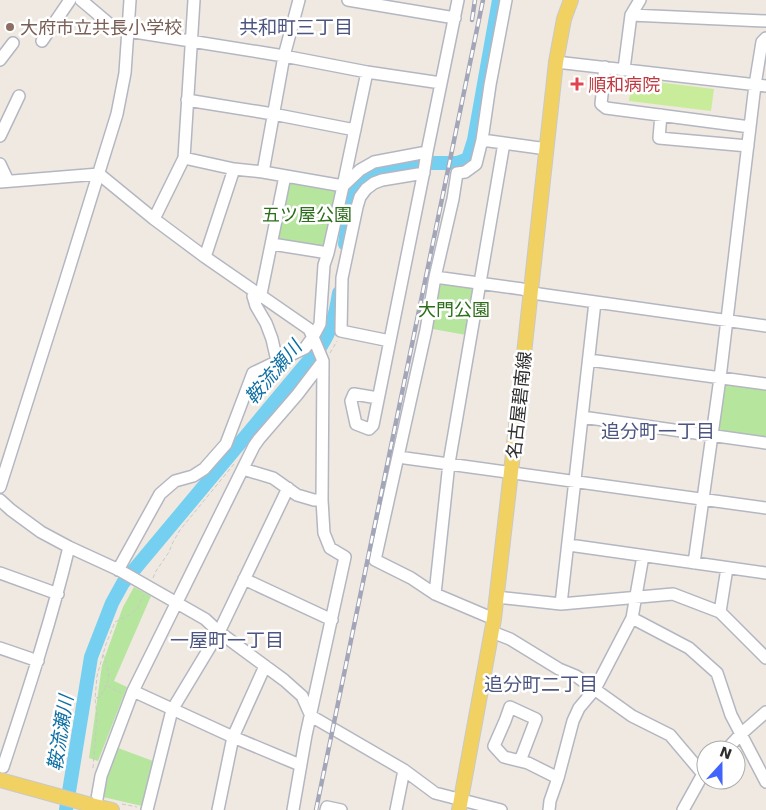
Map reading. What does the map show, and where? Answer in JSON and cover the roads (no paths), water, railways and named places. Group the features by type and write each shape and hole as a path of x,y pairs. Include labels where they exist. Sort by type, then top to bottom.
{"main road":[{"name":"名古屋碧南線","path":"460,805 493,625 556,62 564,20 571,0"},
{"path":"1,774 51,794 94,807 117,807"}],"street":[{"path":"42,41 70,0"},
{"path":"80,0 113,28 128,32 284,56 441,84"},
{"path":"0,487 117,114 125,73 130,0"},
{"path":"154,219 184,158 194,0"},
{"path":"263,172 284,56 299,0"},
{"path":"348,0 455,18"},
{"path":"378,398 458,0"},
{"path":"506,0 482,140 476,164 465,172 457,173 426,330 375,560 411,578 434,594 493,625 510,639 559,669 576,676 632,716 670,736 696,763"},
{"path":"624,69 631,15 640,0"},
{"path":"631,15 766,21"},
{"path":"694,563 720,378 750,126 761,86 762,42 766,38"},
{"path":"0,60 13,43"},
{"path":"556,62 761,86"},
{"path":"605,67 601,104 606,108 750,126"},
{"path":"118,570 160,494 175,480 192,476 204,469 226,444 253,373 305,348 314,337 320,324 324,265 367,72"},
{"path":"0,136 19,96"},
{"path":"187,100 355,130"},
{"path":"661,115 659,138 748,146"},
{"path":"482,140 547,149"},
{"path":"434,594 449,464 504,143"},
{"path":"343,186 360,170 374,162 427,152"},
{"path":"184,158 234,170 263,172 343,186"},
{"path":"0,164 4,181 99,174 154,219 308,329 314,337 323,360 322,500 324,533 330,548 345,557 292,810"},
{"path":"206,257 234,170"},
{"path":"390,341 341,331 342,278 360,196 374,183 382,180 424,172"},
{"path":"277,361 269,331 253,296 258,293 272,244 285,176"},
{"path":"272,244 328,253"},
{"path":"435,278 522,289 595,302 766,326"},
{"path":"561,604 595,302"},
{"path":"94,807 101,776 132,695 177,603 239,466 259,438 297,395 323,360"},
{"path":"589,360 766,384"},
{"path":"582,417 766,443"},
{"path":"398,457 575,480 766,508"},
{"path":"239,466 273,478 297,495 314,500 322,500"},
{"path":"150,809 172,710 219,632 288,488"},
{"path":"0,500 42,532 118,570 205,619 302,696 311,716 404,770 436,793 460,805 501,810"},
{"path":"569,545 766,573"},
{"path":"1,774 38,661 58,594 69,547"},
{"path":"549,810 573,721 579,708 595,689 632,618 643,556"},
{"path":"720,612 727,568"},
{"path":"0,573 58,594"},
{"path":"244,579 332,620"},
{"path":"496,597 561,604 673,594 720,612 766,658"},
{"path":"632,618 689,648 717,673 731,715 766,782"},
{"path":"0,648 38,661"},
{"path":"218,810 233,737 265,666"},
{"path":"132,695 172,710 300,765"},
{"path":"520,761 536,719 510,707 494,746 504,757 520,761 528,763 558,778"},
{"path":"735,740 766,712"},
{"path":"396,810 404,770"},
{"path":"683,810 696,788"},
{"path":"326,810 327,807 341,810"}],"waterway":[{"name":"鞍流瀬川","path":"345,244 349,209 353,196 370,175 402,163 457,163 468,159 474,140 499,0"},
{"name":"鞍流瀬川","path":"66,810 91,657 112,603 123,583 321,346 333,320 339,293"}],"railway":[{"path":"472,20 475,0"},
{"path":"316,810 483,0"}],"place":[{"name":"大府市立共長小学校","path":"10,27"},
{"name":"順和病院","path":"577,84"}],"district":[{"name":"共和町三丁目","path":"296,27"},
{"name":"追分町一丁目","path":"658,431"},
{"name":"一屋町一丁目","path":"227,640"},
{"name":"追分町二丁目","path":"541,684"}],"park label":[{"name":"五ツ屋公園","path":"307,214"},
{"name":"大門公園","path":"454,309"}]}
